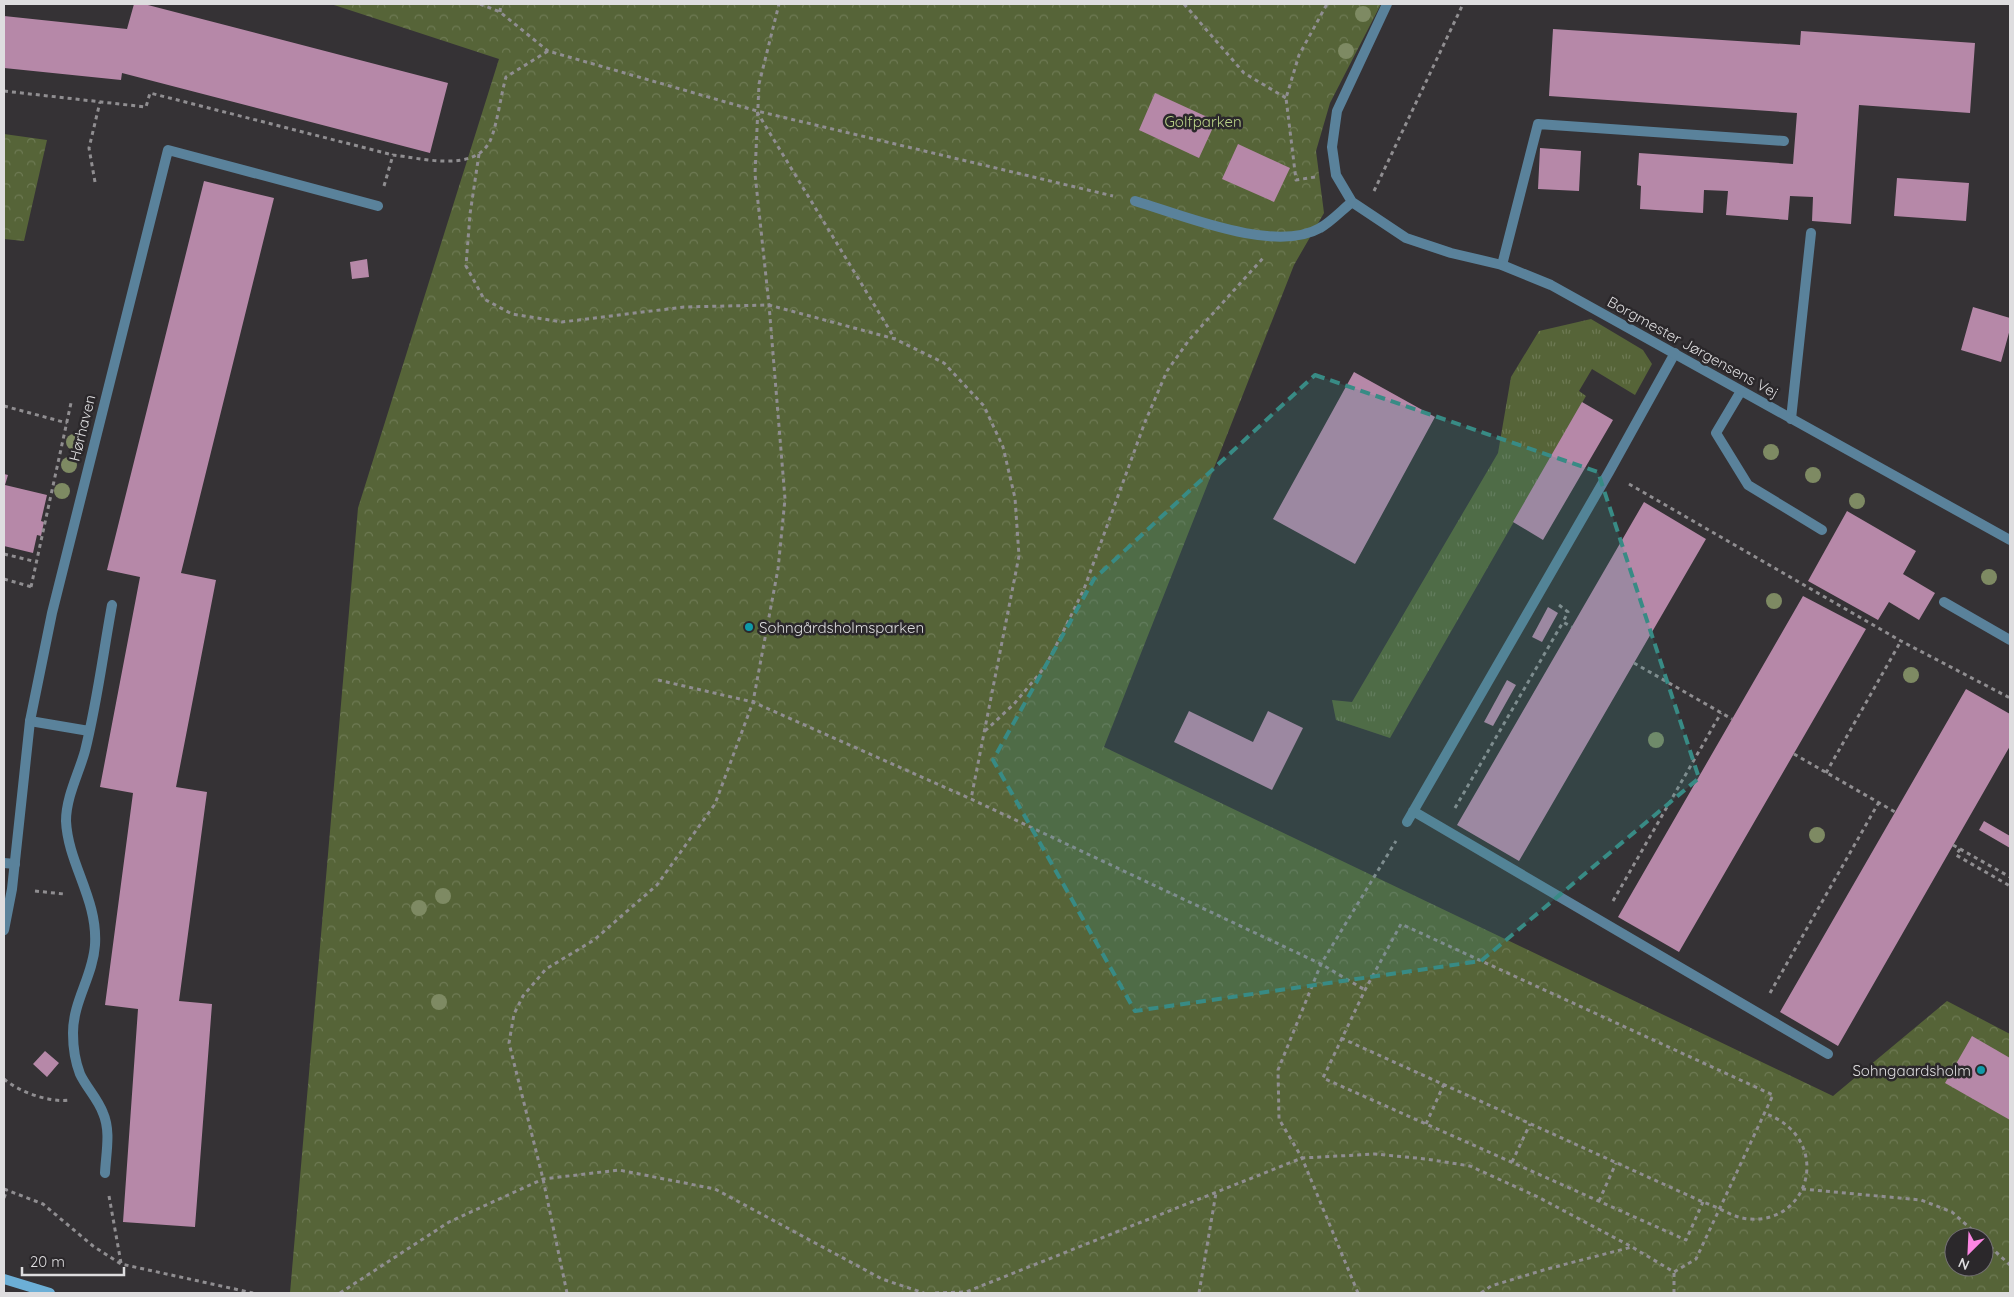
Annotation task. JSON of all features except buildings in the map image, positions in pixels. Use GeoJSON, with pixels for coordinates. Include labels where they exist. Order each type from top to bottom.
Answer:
{"type":"FeatureCollection","features":[{"type":"Feature","properties":{"kind":"street","name":"Borgmester Jørgensens Vej"},"geometry":{"type":"LineString","coordinates":[[1387,4],[1336,111],[1332,147],[1336,175],[1352,202],[1406,238],[1451,254],[1502,265],[1551,286],[2010,540]]}},
{"type":"Feature","properties":{"kind":"street"},"geometry":{"type":"LineString","coordinates":[[1502,265],[1538,124],[1784,141]]}},
{"type":"Feature","properties":{"kind":"street","name":"Hørhaven"},"geometry":{"type":"LineString","coordinates":[[4,930],[12,889],[30,722],[57,594],[168,150],[378,206]]}},
{"type":"Feature","properties":{"kind":"street"},"geometry":{"type":"LineString","coordinates":[[1135,201],[1249,235],[1279,237],[1288,237],[1320,229],[1352,202]]}},
{"type":"Feature","properties":{"kind":"street"},"geometry":{"type":"LineString","coordinates":[[1791,418],[1811,232]]}},
{"type":"Feature","properties":{"kind":"street"},"geometry":{"type":"LineString","coordinates":[[1407,822],[1609,472],[1675,353]]}},
{"type":"Feature","properties":{"kind":"street"},"geometry":{"type":"LineString","coordinates":[[1741,391],[1716,433],[1748,485],[1822,530]]}},
{"type":"Feature","properties":{"kind":"street"},"geometry":{"type":"LineString","coordinates":[[1944,602],[2010,640]]}},
{"type":"Feature","properties":{"kind":"street"},"geometry":{"type":"LineString","coordinates":[[105,1173],[108,1134],[103,1113],[80,1074],[74,1054],[74,1014],[80,993],[93,965],[94,919],[89,896],[68,840],[66,819],[89,731],[112,606]]}},
{"type":"Feature","properties":{"kind":"street"},"geometry":{"type":"LineString","coordinates":[[30,722],[89,731]]}},
{"type":"Feature","properties":{"kind":"street"},"geometry":{"type":"LineString","coordinates":[[1413,811],[1828,1054]]}},
{"type":"Feature","properties":{"kind":"street"},"geometry":{"type":"LineString","coordinates":[[4,863],[15,864]]}},
{"type":"Feature","properties":{"kind":"street"},"geometry":{"type":"LineString","coordinates":[[4,1279],[50,1293]]}},
{"type":"Feature","properties":{"kind":"path"},"geometry":{"type":"LineString","coordinates":[[480,4],[500,12],[548,50],[757,111],[1135,201]]}},
{"type":"Feature","properties":{"kind":"path"},"geometry":{"type":"LineString","coordinates":[[500,12],[501,4]]}},
{"type":"Feature","properties":{"kind":"path"},"geometry":{"type":"LineString","coordinates":[[567,1293],[543,1180],[510,1043],[514,1014],[524,996],[546,969],[594,940],[657,885],[715,804],[753,702],[778,569],[785,499],[769,305],[755,174],[759,84],[780,4]]}},
{"type":"Feature","properties":{"kind":"path"},"geometry":{"type":"LineString","coordinates":[[1184,4],[1244,73],[1286,98]]}},
{"type":"Feature","properties":{"kind":"path"},"geometry":{"type":"LineString","coordinates":[[1327,4],[1299,55],[1286,98],[1296,180],[1336,175]]}},
{"type":"Feature","properties":{"kind":"path"},"geometry":{"type":"LineString","coordinates":[[1365,210],[1463,4]]}},
{"type":"Feature","properties":{"kind":"path"},"geometry":{"type":"LineString","coordinates":[[4,92],[146,107],[150,93],[393,155],[462,160],[479,154],[490,141],[506,76],[548,50]]}},
{"type":"Feature","properties":{"kind":"path"},"geometry":{"type":"LineString","coordinates":[[95,182],[89,148],[100,102]]}},
{"type":"Feature","properties":{"kind":"path"},"geometry":{"type":"LineString","coordinates":[[757,111],[895,339]]}},
{"type":"Feature","properties":{"kind":"path"},"geometry":{"type":"LineString","coordinates":[[479,154],[470,214],[466,266],[484,299],[512,314],[562,322],[684,307],[769,305],[895,339],[944,363],[984,406],[1003,447],[1015,498],[1019,556],[971,799]]}},
{"type":"Feature","properties":{"kind":"path"},"geometry":{"type":"LineString","coordinates":[[378,206],[393,155]]}},
{"type":"Feature","properties":{"kind":"path"},"geometry":{"type":"LineString","coordinates":[[984,731],[1014,704],[1045,667],[1061,636],[1084,589],[1145,422],[1167,371],[1189,340],[1257,266],[1279,237]]}},
{"type":"Feature","properties":{"kind":"path"},"geometry":{"type":"LineString","coordinates":[[31,587],[71,403]]}},
{"type":"Feature","properties":{"kind":"path"},"geometry":{"type":"LineString","coordinates":[[4,406],[67,422]]}},
{"type":"Feature","properties":{"kind":"path"},"geometry":{"type":"LineString","coordinates":[[1609,472],[1902,641],[2010,698]]}},
{"type":"Feature","properties":{"kind":"path"},"geometry":{"type":"LineString","coordinates":[[4,554],[37,562]]}},
{"type":"Feature","properties":{"kind":"path"},"geometry":{"type":"LineString","coordinates":[[4,579],[57,594]]}},
{"type":"Feature","properties":{"kind":"path"},"geometry":{"type":"LineString","coordinates":[[1444,828],[1563,622]]}},
{"type":"Feature","properties":{"kind":"path"},"geometry":{"type":"LineString","coordinates":[[1826,772],[1902,641]]}},
{"type":"Feature","properties":{"kind":"path"},"geometry":{"type":"LineString","coordinates":[[1634,662],[1732,719]]}},
{"type":"Feature","properties":{"kind":"path"},"geometry":{"type":"LineString","coordinates":[[658,680],[753,702],[971,799],[1321,964],[1365,990]]}},
{"type":"Feature","properties":{"kind":"path"},"geometry":{"type":"LineString","coordinates":[[1602,921],[1721,712]]}},
{"type":"Feature","properties":{"kind":"path"},"geometry":{"type":"LineString","coordinates":[[1794,754],[1895,812]]}},
{"type":"Feature","properties":{"kind":"path"},"geometry":{"type":"LineString","coordinates":[[1759,1014],[1879,802]]}},
{"type":"Feature","properties":{"kind":"path"},"geometry":{"type":"LineString","coordinates":[[1358,1293],[1302,1158],[1279,1119],[1278,1070],[1321,964],[1352,916],[1407,822]]}},
{"type":"Feature","properties":{"kind":"path"},"geometry":{"type":"LineString","coordinates":[[1954,845],[2010,878]]}},
{"type":"Feature","properties":{"kind":"path"},"geometry":{"type":"LineString","coordinates":[[1960,849],[1956,855],[2010,886]]}},
{"type":"Feature","properties":{"kind":"path"},"geometry":{"type":"LineString","coordinates":[[12,889],[89,896]]}},
{"type":"Feature","properties":{"kind":"path"},"geometry":{"type":"LineString","coordinates":[[1674,1272],[1696,1259],[1773,1095],[1401,924],[1365,990],[1323,1078],[1686,1240],[1703,1202]]}},
{"type":"Feature","properties":{"kind":"path"},"geometry":{"type":"LineString","coordinates":[[1341,1038],[1703,1202],[1719,1207],[1733,1215],[1749,1219],[1765,1218],[1780,1213],[1793,1202],[1802,1189],[1807,1162],[1798,1136],[1783,1122],[1764,1114]]}},
{"type":"Feature","properties":{"kind":"path"},"geometry":{"type":"LineString","coordinates":[[4,1079],[23,1091],[62,1101],[79,1099],[92,1093]]}},
{"type":"Feature","properties":{"kind":"path"},"geometry":{"type":"LineString","coordinates":[[1426,1124],[1444,1084]]}},
{"type":"Feature","properties":{"kind":"path"},"geometry":{"type":"LineString","coordinates":[[1512,1162],[1530,1124]]}},
{"type":"Feature","properties":{"kind":"path"},"geometry":{"type":"LineString","coordinates":[[935,1293],[966,1292],[1302,1158],[1375,1154],[1470,1166],[1538,1197],[1632,1247],[1674,1272]]}},
{"type":"Feature","properties":{"kind":"path"},"geometry":{"type":"LineString","coordinates":[[1599,1201],[1616,1163]]}},
{"type":"Feature","properties":{"kind":"path"},"geometry":{"type":"LineString","coordinates":[[340,1293],[449,1222],[543,1180],[619,1170],[715,1189],[882,1278],[924,1293]]}},
{"type":"Feature","properties":{"kind":"path"},"geometry":{"type":"LineString","coordinates":[[105,1173],[121,1264]]}},
{"type":"Feature","properties":{"kind":"path"},"geometry":{"type":"LineString","coordinates":[[4,1198],[5,1189],[43,1204],[93,1246],[121,1264],[253,1293]]}},
{"type":"Feature","properties":{"kind":"path"},"geometry":{"type":"LineString","coordinates":[[1802,1189],[1921,1200],[1952,1212],[1969,1227]]}},
{"type":"Feature","properties":{"kind":"path"},"geometry":{"type":"LineString","coordinates":[[1199,1293],[1216,1192]]}},
{"type":"Feature","properties":{"kind":"path"},"geometry":{"type":"LineString","coordinates":[[1481,1293],[1491,1286],[1632,1247]]}},
{"type":"Feature","properties":{"kind":"path"},"geometry":{"type":"LineString","coordinates":[[1994,1250],[2010,1265]]}},
{"type":"Feature","properties":{"kind":"path"},"geometry":{"type":"LineString","coordinates":[[1674,1272],[1674,1293]]}},
{"type":"Feature","properties":{"kind":"highlighted area"},"geometry":{"type":"Polygon","coordinates":[[[1315,375],[1598,472],[1699,778],[1481,961],[1135,1011],[993,760],[1094,579],[1315,375]]]}},
{"type":"Feature","properties":{"kind":"green space","name":"Sohngårdsholmsparken"},"geometry":{"type":"Polygon","coordinates":[[[331,4],[1381,4],[1330,103],[1316,151],[1324,213],[1294,265],[1104,747],[1833,1096],[1947,1001],[2010,1034],[2010,1293],[290,1293],[358,508],[499,59],[331,4]]]}},
{"type":"Feature","properties":{"kind":"green space"},"geometry":{"type":"Polygon","coordinates":[[[4,134],[47,140],[24,241],[4,239],[4,134]]]}},
{"type":"Feature","properties":{"kind":"green space"},"geometry":{"type":"Polygon","coordinates":[[[1591,319],[1643,350],[1652,364],[1635,395],[1592,369],[1579,391],[1586,396],[1390,738],[1336,720],[1332,700],[1352,702],[1498,453],[1511,377],[1539,331],[1591,319]]]}},
{"type":"Feature","properties":{"kind":"place","name":"Sohngårdsholmsparken"},"geometry":{"type":"Point","coordinates":[749,627]}},
{"type":"Feature","properties":{"kind":"place","name":"Sohngaardsholm"},"geometry":{"type":"Point","coordinates":[1981,1070]}},
{"type":"Feature","properties":{"kind":"park label","name":"Golfparken"},"geometry":{"type":"Point","coordinates":[1203,121]}}]}
